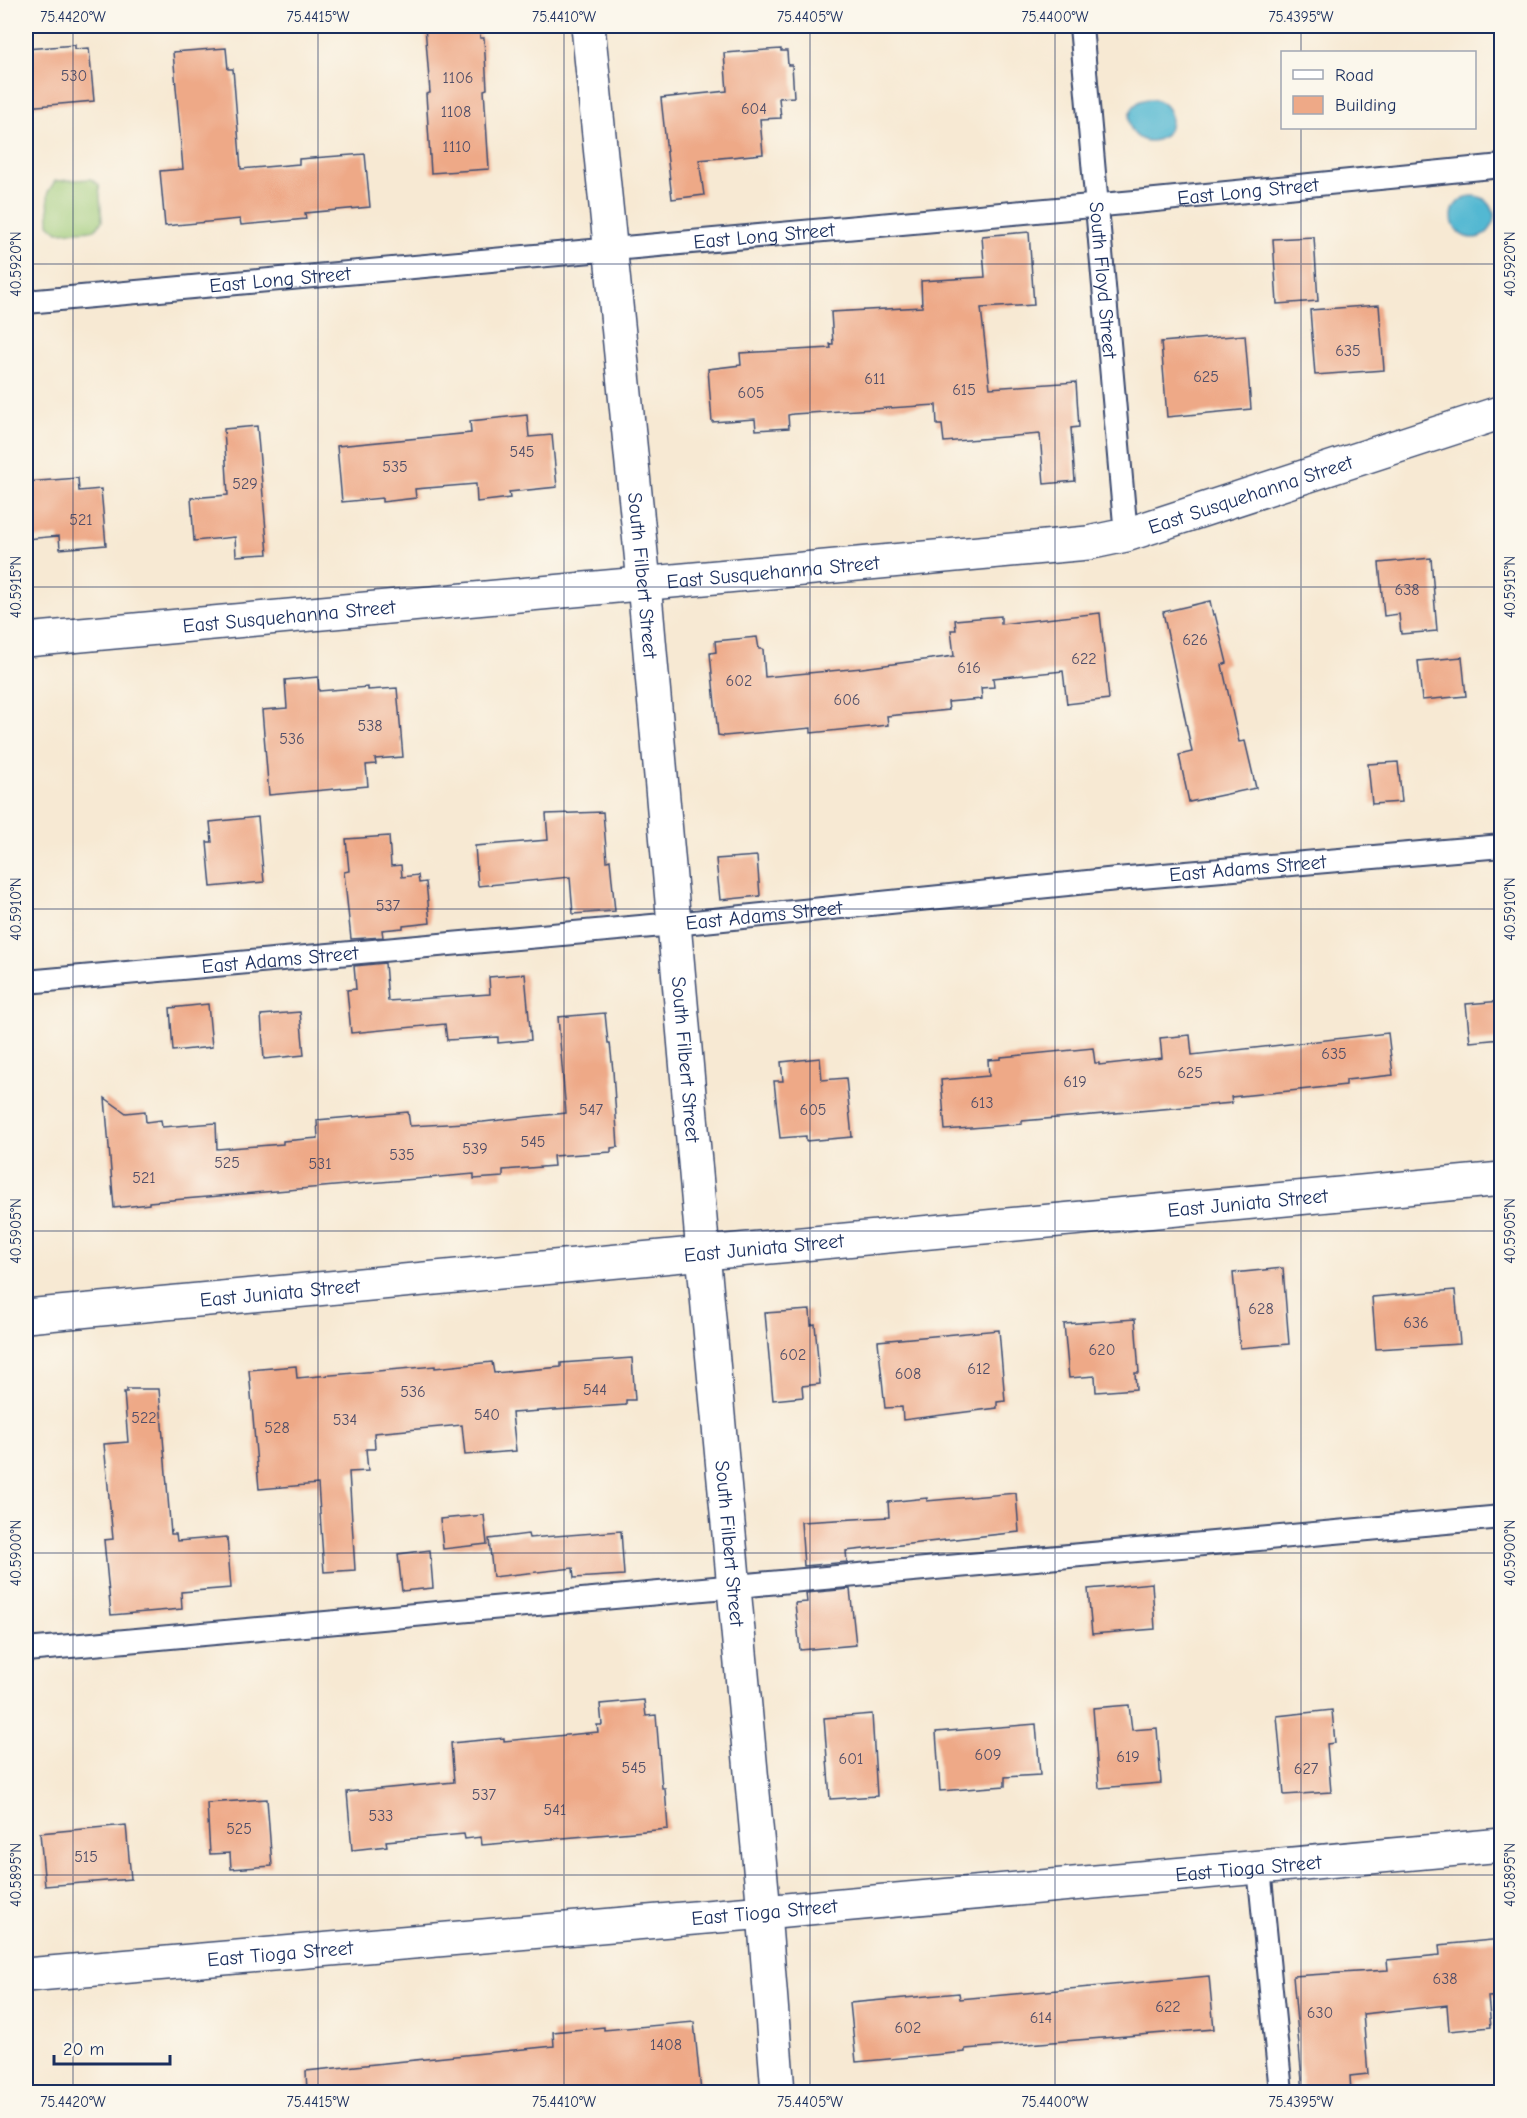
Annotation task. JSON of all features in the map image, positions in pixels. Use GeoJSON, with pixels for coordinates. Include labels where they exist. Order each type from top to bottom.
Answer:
{"type":"FeatureCollection","features":[{"type":"Feature","properties":{"kind":"street","name":"South Filbert Street"},"geometry":{"type":"LineString","coordinates":[[588,26],[644,584],[764,1912],[778,2092]]}},
{"type":"Feature","properties":{"kind":"street","name":"East Susquehanna Street"},"geometry":{"type":"LineString","coordinates":[[26,640],[1088,543],[1126,535],[1502,412]]}},
{"type":"Feature","properties":{"kind":"street","name":"East Juniata Street"},"geometry":{"type":"LineString","coordinates":[[26,1316],[1502,1179]]}},
{"type":"Feature","properties":{"kind":"street","name":"East Tioga Street"},"geometry":{"type":"LineString","coordinates":[[26,1976],[1502,1845]]}},
{"type":"Feature","properties":{"kind":"lane","name":"South Floyd Street"},"geometry":{"type":"LineString","coordinates":[[1081,26],[1126,535]]}},
{"type":"Feature","properties":{"kind":"lane","name":"East Long Street"},"geometry":{"type":"LineString","coordinates":[[26,302],[1502,166]]}},
{"type":"Feature","properties":{"kind":"lane","name":"East Adams Street"},"geometry":{"type":"LineString","coordinates":[[26,982],[674,924],[1117,879],[1502,846]]}},
{"type":"Feature","properties":{"kind":"lane"},"geometry":{"type":"LineString","coordinates":[[26,1650],[1502,1518]]}},
{"type":"Feature","properties":{"kind":"lane"},"geometry":{"type":"LineString","coordinates":[[1259,1868],[1281,2092]]}},
{"type":"Feature","properties":{"kind":"green space"},"geometry":{"type":"Polygon","coordinates":[[[91,179],[99,185],[102,221],[95,230],[58,232],[49,224],[48,192],[55,181],[91,179]]]}},
{"type":"Feature","properties":{"kind":"water"},"geometry":{"type":"Polygon","coordinates":[[[1150,99],[1165,105],[1171,120],[1165,135],[1150,141],[1135,135],[1129,120],[1135,105],[1150,99]]]}},
{"type":"Feature","properties":{"kind":"water"},"geometry":{"type":"Polygon","coordinates":[[[1473,196],[1488,202],[1494,217],[1488,232],[1473,238],[1458,232],[1452,217],[1458,202],[1473,196]]]}},
{"type":"Feature","properties":{"kind":"building"},"geometry":{"type":"Polygon","coordinates":[[[425,26],[479,26],[480,38],[484,38],[487,89],[484,90],[489,169],[431,173],[426,94],[430,93],[425,26]]]}},
{"type":"Feature","properties":{"kind":"building"},"geometry":{"type":"Polygon","coordinates":[[[75,45],[75,49],[89,48],[94,101],[26,107],[26,49],[75,45]]]}},
{"type":"Feature","properties":{"kind":"building"},"geometry":{"type":"Polygon","coordinates":[[[226,48],[228,69],[233,69],[241,169],[299,164],[299,159],[365,154],[370,207],[305,213],[306,219],[241,225],[240,219],[165,226],[160,171],[183,169],[173,52],[226,48]]]}},
{"type":"Feature","properties":{"kind":"building"},"geometry":{"type":"Polygon","coordinates":[[[781,49],[781,51],[787,51],[788,65],[792,65],[794,97],[779,98],[781,118],[760,119],[763,154],[699,160],[704,195],[672,199],[661,98],[727,91],[724,53],[781,49]]]}},
{"type":"Feature","properties":{"kind":"building"},"geometry":{"type":"Polygon","coordinates":[[[1029,232],[1034,305],[981,308],[990,388],[1076,382],[1079,427],[1071,428],[1075,481],[1044,484],[1040,434],[944,442],[942,425],[937,425],[936,405],[793,414],[788,415],[789,428],[756,430],[755,419],[712,422],[708,369],[741,365],[740,353],[831,348],[830,344],[833,344],[831,312],[922,307],[921,281],[985,277],[982,236],[1029,232]]]}},
{"type":"Feature","properties":{"kind":"building"},"geometry":{"type":"Polygon","coordinates":[[[1314,237],[1318,301],[1277,304],[1273,239],[1314,237]]]}},
{"type":"Feature","properties":{"kind":"building"},"geometry":{"type":"Polygon","coordinates":[[[1379,305],[1384,370],[1315,375],[1310,310],[1379,305]]]}},
{"type":"Feature","properties":{"kind":"building"},"geometry":{"type":"Polygon","coordinates":[[[1245,335],[1251,409],[1167,417],[1161,342],[1245,335]]]}},
{"type":"Feature","properties":{"kind":"building"},"geometry":{"type":"Polygon","coordinates":[[[527,415],[529,437],[552,435],[557,487],[509,492],[510,498],[477,502],[476,484],[415,489],[416,498],[382,502],[382,498],[342,502],[337,446],[471,433],[470,421],[527,415]]]}},
{"type":"Feature","properties":{"kind":"building"},"geometry":{"type":"Polygon","coordinates":[[[257,426],[268,554],[236,556],[235,537],[194,541],[191,498],[228,495],[224,429],[257,426]]]}},
{"type":"Feature","properties":{"kind":"building"},"geometry":{"type":"Polygon","coordinates":[[[78,478],[79,491],[101,489],[106,545],[60,549],[59,536],[26,539],[26,482],[78,478]]]}},
{"type":"Feature","properties":{"kind":"building"},"geometry":{"type":"Polygon","coordinates":[[[1431,558],[1437,631],[1401,634],[1399,614],[1384,616],[1379,563],[1431,558]]]}},
{"type":"Feature","properties":{"kind":"building"},"geometry":{"type":"Polygon","coordinates":[[[1210,601],[1227,663],[1222,665],[1239,742],[1245,741],[1256,788],[1189,802],[1179,755],[1192,752],[1163,612],[1210,601]]]}},
{"type":"Feature","properties":{"kind":"building"},"geometry":{"type":"Polygon","coordinates":[[[1100,613],[1109,699],[1067,704],[1063,671],[993,678],[994,687],[981,688],[982,699],[948,702],[949,710],[887,716],[888,725],[811,733],[811,728],[718,735],[710,653],[716,652],[715,641],[757,637],[759,649],[763,649],[765,677],[954,656],[951,630],[956,630],[955,620],[1001,616],[1001,624],[1100,613]]]}},
{"type":"Feature","properties":{"kind":"building"},"geometry":{"type":"Polygon","coordinates":[[[1462,657],[1466,696],[1422,700],[1418,661],[1462,657]]]}},
{"type":"Feature","properties":{"kind":"building"},"geometry":{"type":"Polygon","coordinates":[[[318,677],[319,691],[368,687],[368,690],[397,688],[403,757],[375,759],[376,764],[366,765],[368,786],[269,795],[262,710],[287,708],[285,680],[318,677]]]}},
{"type":"Feature","properties":{"kind":"building"},"geometry":{"type":"Polygon","coordinates":[[[1398,762],[1402,802],[1372,804],[1368,764],[1398,762]]]}},
{"type":"Feature","properties":{"kind":"building"},"geometry":{"type":"Polygon","coordinates":[[[603,812],[607,861],[610,860],[615,911],[573,914],[570,877],[478,886],[475,846],[548,840],[546,814],[603,812]]]}},
{"type":"Feature","properties":{"kind":"building"},"geometry":{"type":"Polygon","coordinates":[[[258,817],[264,882],[211,887],[207,842],[212,842],[210,822],[258,817]]]}},
{"type":"Feature","properties":{"kind":"building"},"geometry":{"type":"Polygon","coordinates":[[[389,836],[391,866],[401,865],[402,877],[418,875],[419,883],[426,882],[430,923],[382,930],[383,937],[351,939],[344,872],[349,871],[346,839],[389,836]]]}},
{"type":"Feature","properties":{"kind":"building"},"geometry":{"type":"Polygon","coordinates":[[[757,856],[760,896],[720,900],[716,859],[757,856]]]}},
{"type":"Feature","properties":{"kind":"building"},"geometry":{"type":"Polygon","coordinates":[[[385,963],[388,1001],[490,994],[489,977],[525,974],[531,1040],[498,1043],[498,1037],[447,1040],[445,1024],[351,1033],[347,990],[356,989],[354,966],[385,963]]]}},
{"type":"Feature","properties":{"kind":"building"},"geometry":{"type":"Polygon","coordinates":[[[1502,1001],[1502,1039],[1470,1042],[1466,1004],[1502,1001]]]}},
{"type":"Feature","properties":{"kind":"building"},"geometry":{"type":"Polygon","coordinates":[[[208,1004],[212,1047],[173,1051],[170,1008],[208,1004]]]}},
{"type":"Feature","properties":{"kind":"building"},"geometry":{"type":"Polygon","coordinates":[[[300,1012],[304,1055],[264,1059],[261,1015],[300,1012]]]}},
{"type":"Feature","properties":{"kind":"building"},"geometry":{"type":"Polygon","coordinates":[[[605,1013],[613,1071],[618,1147],[611,1148],[611,1152],[553,1156],[554,1166],[503,1170],[503,1177],[474,1179],[474,1174],[149,1202],[149,1204],[114,1208],[105,1098],[126,1113],[145,1111],[146,1122],[161,1120],[162,1127],[216,1123],[217,1149],[283,1144],[283,1141],[318,1138],[317,1120],[408,1112],[410,1126],[483,1122],[566,1113],[558,1017],[605,1013]]]}},
{"type":"Feature","properties":{"kind":"building"},"geometry":{"type":"Polygon","coordinates":[[[1388,1033],[1393,1075],[1346,1080],[1346,1085],[1231,1097],[1232,1103],[945,1130],[941,1080],[989,1076],[988,1060],[1001,1059],[1001,1057],[1093,1048],[1095,1063],[1099,1065],[1162,1058],[1160,1038],[1190,1035],[1192,1055],[1388,1033]]]}},
{"type":"Feature","properties":{"kind":"building"},"geometry":{"type":"Polygon","coordinates":[[[820,1058],[822,1080],[846,1078],[852,1137],[806,1141],[806,1136],[780,1138],[774,1081],[783,1081],[781,1062],[820,1058]]]}},
{"type":"Feature","properties":{"kind":"building"},"geometry":{"type":"Polygon","coordinates":[[[1283,1268],[1289,1344],[1240,1348],[1233,1273],[1283,1268]]]}},
{"type":"Feature","properties":{"kind":"building"},"geometry":{"type":"Polygon","coordinates":[[[1455,1290],[1460,1344],[1376,1349],[1372,1297],[1455,1290]]]}},
{"type":"Feature","properties":{"kind":"building"},"geometry":{"type":"Polygon","coordinates":[[[810,1310],[811,1325],[815,1324],[820,1384],[802,1386],[803,1397],[773,1400],[765,1313],[810,1310]]]}},
{"type":"Feature","properties":{"kind":"building"},"geometry":{"type":"Polygon","coordinates":[[[1135,1319],[1139,1373],[1135,1373],[1136,1389],[1096,1392],[1095,1376],[1069,1378],[1064,1324],[1135,1319]]]}},
{"type":"Feature","properties":{"kind":"building"},"geometry":{"type":"Polygon","coordinates":[[[999,1330],[1005,1401],[997,1402],[997,1408],[903,1420],[902,1407],[885,1408],[878,1341],[999,1330]]]}},
{"type":"Feature","properties":{"kind":"building"},"geometry":{"type":"Polygon","coordinates":[[[632,1358],[635,1400],[626,1400],[626,1405],[512,1413],[516,1451],[465,1455],[462,1425],[374,1433],[375,1449],[366,1449],[368,1471],[349,1472],[355,1570],[324,1572],[318,1484],[259,1489],[249,1370],[296,1366],[297,1378],[492,1362],[494,1373],[561,1367],[561,1363],[632,1358]]]}},
{"type":"Feature","properties":{"kind":"building"},"geometry":{"type":"Polygon","coordinates":[[[127,1389],[159,1389],[171,1534],[176,1534],[177,1541],[227,1537],[231,1588],[181,1592],[182,1609],[111,1615],[104,1540],[113,1539],[104,1444],[128,1442],[124,1392],[127,1392],[127,1389]]]}},
{"type":"Feature","properties":{"kind":"building"},"geometry":{"type":"Polygon","coordinates":[[[1016,1493],[1019,1532],[846,1551],[847,1562],[804,1566],[801,1522],[889,1517],[888,1502],[1016,1493]]]}},
{"type":"Feature","properties":{"kind":"building"},"geometry":{"type":"Polygon","coordinates":[[[484,1515],[487,1544],[443,1549],[440,1519],[484,1515]]]}},
{"type":"Feature","properties":{"kind":"building"},"geometry":{"type":"Polygon","coordinates":[[[621,1531],[624,1575],[574,1578],[573,1568],[493,1577],[489,1539],[528,1534],[529,1538],[621,1531]]]}},
{"type":"Feature","properties":{"kind":"building"},"geometry":{"type":"Polygon","coordinates":[[[430,1550],[433,1588],[402,1591],[398,1554],[430,1550]]]}},
{"type":"Feature","properties":{"kind":"building"},"geometry":{"type":"Polygon","coordinates":[[[1152,1583],[1155,1629],[1092,1634],[1088,1589],[1152,1583]]]}},
{"type":"Feature","properties":{"kind":"building"},"geometry":{"type":"Polygon","coordinates":[[[850,1589],[856,1645],[800,1650],[795,1603],[807,1602],[806,1593],[850,1589]]]}},
{"type":"Feature","properties":{"kind":"building"},"geometry":{"type":"Polygon","coordinates":[[[644,1700],[646,1716],[656,1715],[668,1829],[482,1845],[481,1837],[465,1839],[464,1834],[386,1841],[387,1846],[352,1850],[347,1792],[454,1782],[451,1743],[504,1738],[504,1741],[598,1732],[597,1725],[602,1725],[600,1704],[644,1700]]]}},
{"type":"Feature","properties":{"kind":"building"},"geometry":{"type":"Polygon","coordinates":[[[1129,1705],[1132,1730],[1157,1728],[1161,1783],[1099,1788],[1093,1708],[1129,1705]]]}},
{"type":"Feature","properties":{"kind":"building"},"geometry":{"type":"Polygon","coordinates":[[[1332,1710],[1335,1743],[1327,1744],[1331,1792],[1284,1795],[1277,1716],[1332,1710]]]}},
{"type":"Feature","properties":{"kind":"building"},"geometry":{"type":"Polygon","coordinates":[[[872,1714],[877,1796],[830,1799],[824,1718],[872,1714]]]}},
{"type":"Feature","properties":{"kind":"building"},"geometry":{"type":"Polygon","coordinates":[[[1036,1724],[1040,1775],[1005,1777],[1005,1786],[940,1791],[936,1732],[1036,1724]]]}},
{"type":"Feature","properties":{"kind":"building"},"geometry":{"type":"Polygon","coordinates":[[[267,1799],[272,1866],[231,1869],[230,1853],[210,1854],[207,1803],[267,1799]]]}},
{"type":"Feature","properties":{"kind":"building"},"geometry":{"type":"Polygon","coordinates":[[[126,1825],[131,1879],[45,1886],[40,1833],[126,1825]]]}},
{"type":"Feature","properties":{"kind":"building"},"geometry":{"type":"Polygon","coordinates":[[[1502,1939],[1502,1996],[1488,1997],[1491,2027],[1449,2031],[1447,2005],[1363,2014],[1368,2074],[1350,2076],[1351,2092],[1303,2092],[1293,1976],[1388,1970],[1387,1960],[1440,1955],[1439,1945],[1502,1939]]]}},
{"type":"Feature","properties":{"kind":"building"},"geometry":{"type":"Polygon","coordinates":[[[1209,1976],[1214,2029],[965,2049],[965,2052],[856,2062],[850,2003],[959,1993],[960,1999],[1209,1976]]]}},
{"type":"Feature","properties":{"kind":"building"},"geometry":{"type":"Polygon","coordinates":[[[694,2022],[701,2092],[307,2092],[306,2071],[554,2046],[553,2032],[694,2022]]]}}]}
